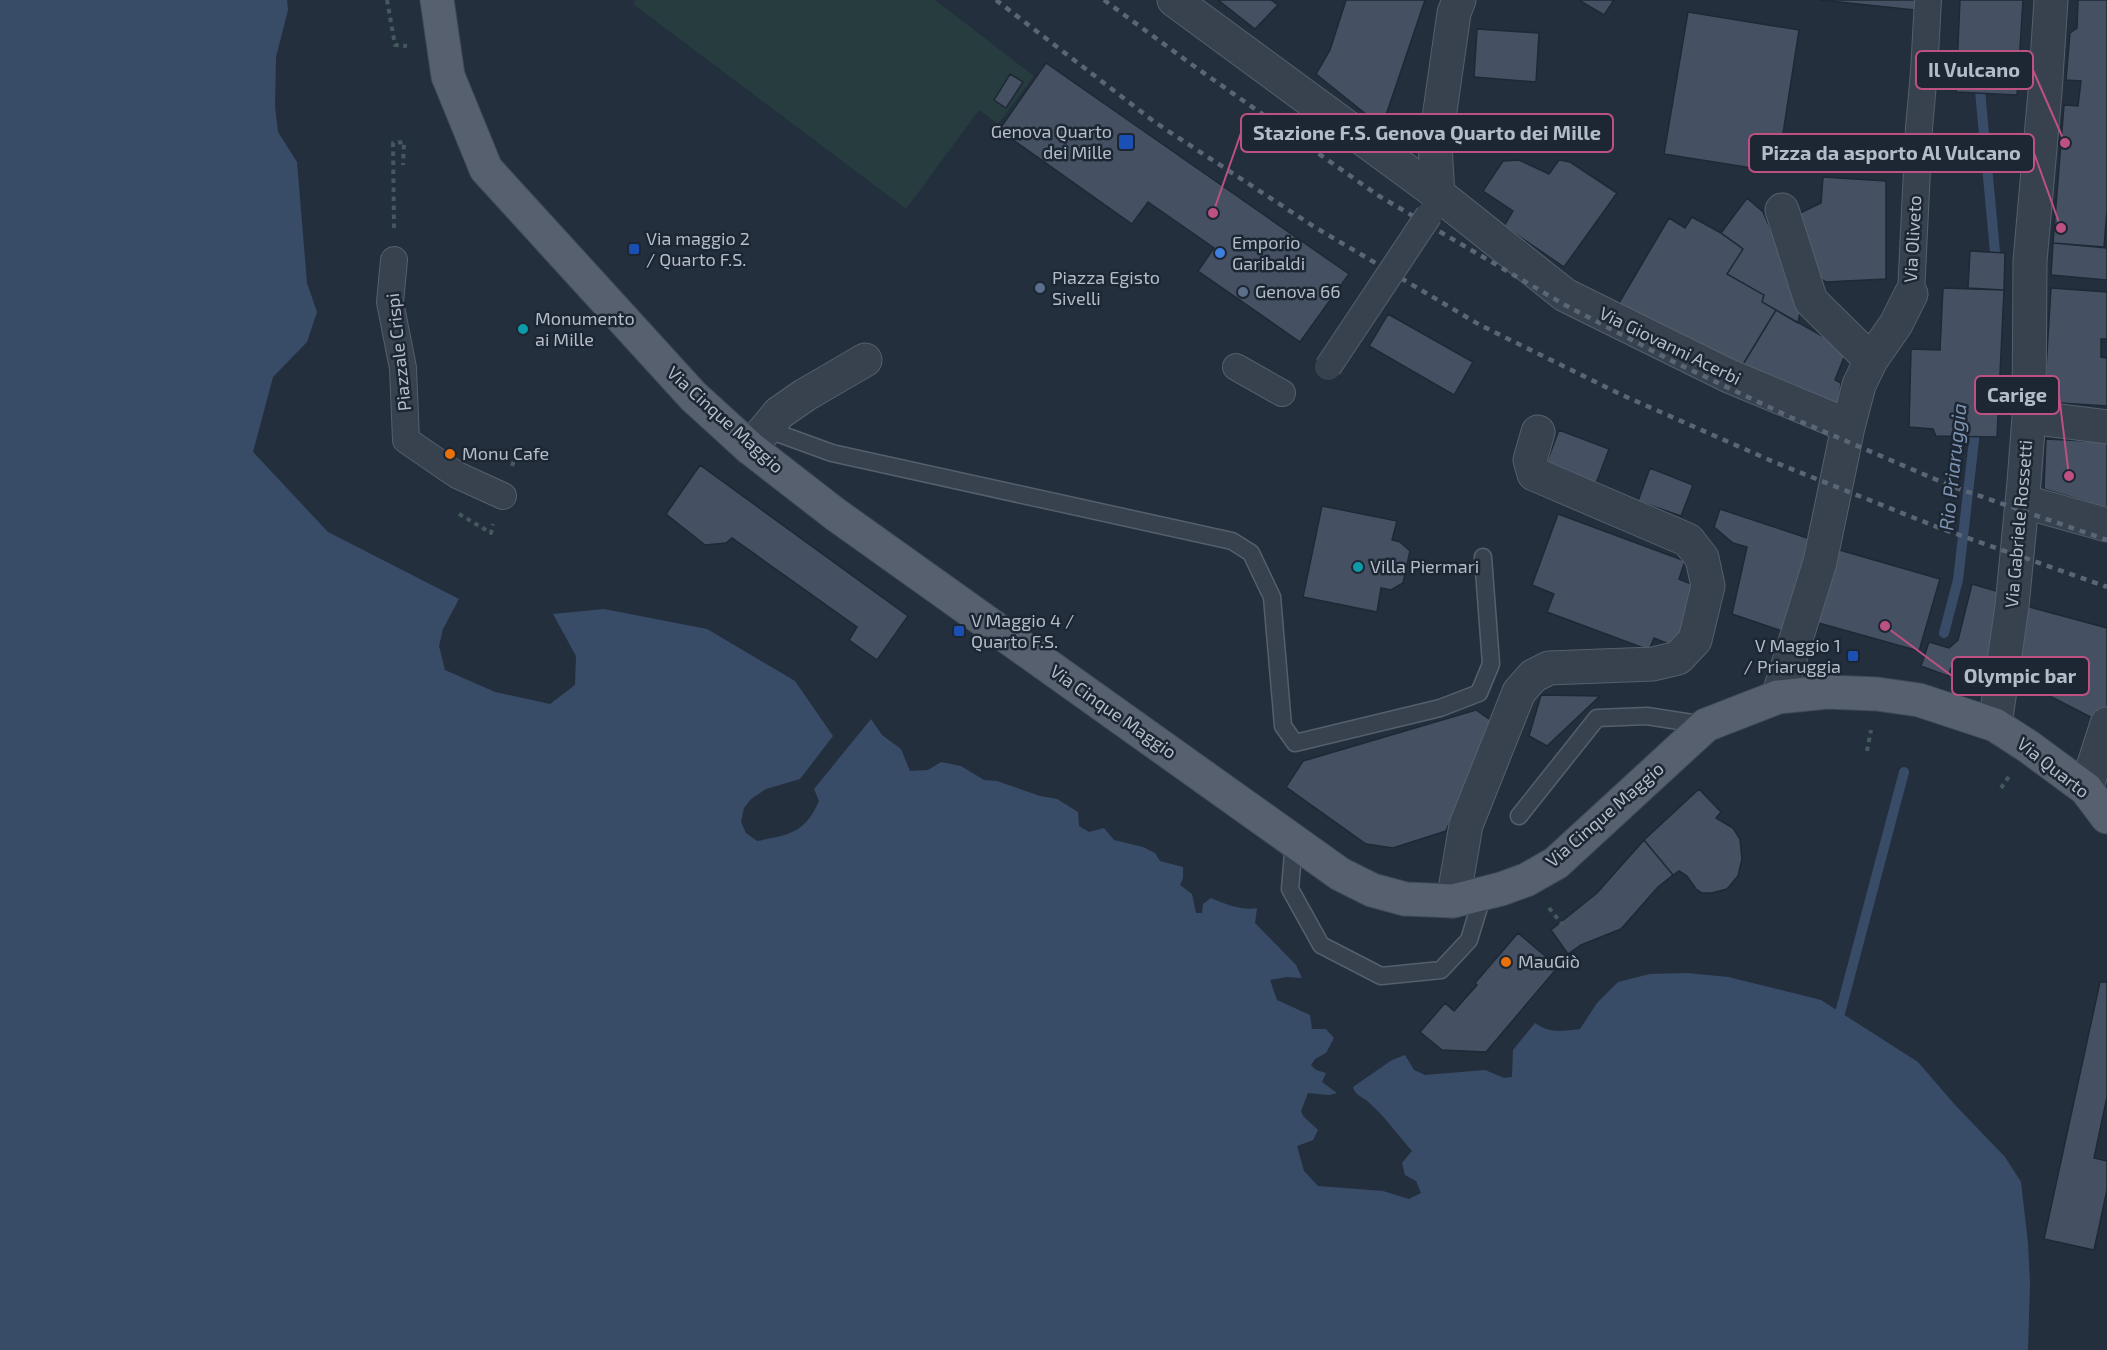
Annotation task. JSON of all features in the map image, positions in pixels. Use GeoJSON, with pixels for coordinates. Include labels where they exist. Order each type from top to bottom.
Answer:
{"type":"FeatureCollection","features":[{"type":"Feature","properties":{"kind":"main road","name":"Via Cinque Maggio"},"geometry":{"type":"LineString","coordinates":[[437,0],[448,76],[486,169],[693,396],[758,438],[835,514],[1340,874],[1372,890],[1405,899],[1468,898],[1526,880],[1556,863],[1706,725],[1778,697],[1827,692],[1877,694],[1919,700],[1995,725]]}},
{"type":"Feature","properties":{"kind":"main road","name":"Via Quarto"},"geometry":{"type":"LineString","coordinates":[[1995,725],[2086,789],[2107,817]]}},
{"type":"Feature","properties":{"kind":"street","name":"Via Giovanni Acerbi"},"geometry":{"type":"LineString","coordinates":[[1174,0],[1433,205],[1565,295],[1729,376],[1837,421],[1848,428]]}},
{"type":"Feature","properties":{"kind":"street"},"geometry":{"type":"LineString","coordinates":[[1328,367],[1433,205],[1435,146],[1454,13],[1460,0]]}},
{"type":"Feature","properties":{"kind":"street","name":"Via Oliveto"},"geometry":{"type":"LineString","coordinates":[[1848,428],[1858,385],[1871,360],[1896,324],[1911,294],[1928,0]]}},
{"type":"Feature","properties":{"kind":"street","name":"Via Gabriele Rossetti"},"geometry":{"type":"LineString","coordinates":[[1995,725],[2012,606],[2022,501],[2028,417],[2030,261],[2051,0]]}},
{"type":"Feature","properties":{"kind":"street"},"geometry":{"type":"LineString","coordinates":[[1782,210],[1811,302],[1871,360]]}},
{"type":"Feature","properties":{"kind":"street","name":"Piazzale Crispi"},"geometry":{"type":"LineString","coordinates":[[394,260],[390,302],[403,369],[406,440],[457,475],[503,496]]}},
{"type":"Feature","properties":{"kind":"street"},"geometry":{"type":"LineString","coordinates":[[758,438],[779,413],[865,360]]}},
{"type":"Feature","properties":{"kind":"street"},"geometry":{"type":"LineString","coordinates":[[1236,367],[1282,393]]}},
{"type":"Feature","properties":{"kind":"street"},"geometry":{"type":"LineString","coordinates":[[2028,417],[2107,427]]}},
{"type":"Feature","properties":{"kind":"street"},"geometry":{"type":"LineString","coordinates":[[1778,697],[1820,562],[1848,428]]}},
{"type":"Feature","properties":{"kind":"street"},"geometry":{"type":"LineString","coordinates":[[1468,898],[1466,825],[1519,692],[1533,676],[1549,668],[1653,664],[1678,658],[1695,640],[1708,586],[1702,558],[1688,540],[1534,474],[1530,460],[1538,432]]}},
{"type":"Feature","properties":{"kind":"street"},"geometry":{"type":"LineString","coordinates":[[2022,501],[2107,525]]}},
{"type":"Feature","properties":{"kind":"street"},"geometry":{"type":"LineString","coordinates":[[2086,789],[2107,724]]}},
{"type":"Feature","properties":{"kind":"lane"},"geometry":{"type":"LineString","coordinates":[[758,438],[1232,541],[1251,553],[1272,597],[1283,726],[1295,743],[1440,708],[1479,693],[1491,664],[1483,556]]}},
{"type":"Feature","properties":{"kind":"lane"},"geometry":{"type":"LineString","coordinates":[[1519,816],[1597,718],[1647,716],[1706,725]]}},
{"type":"Feature","properties":{"kind":"lane"},"geometry":{"type":"LineString","coordinates":[[1294,841],[1290,889],[1321,945],[1381,976],[1441,970],[1469,940],[1468,898]]}},
{"type":"Feature","properties":{"kind":"path"},"geometry":{"type":"LineString","coordinates":[[394,260],[393,143],[404,142],[403,165]]}},
{"type":"Feature","properties":{"kind":"green space"},"geometry":{"type":"Polygon","coordinates":[[[635,0],[935,0],[1034,76],[998,124],[979,110],[906,209],[633,4],[635,0]]]}},
{"type":"Feature","properties":{"kind":"water"},"geometry":{"type":"Polygon","coordinates":[[[0,0],[287,0],[288,10],[276,57],[275,106],[278,132],[297,162],[307,283],[317,312],[307,342],[273,377],[253,452],[328,532],[459,599],[443,629],[439,646],[445,670],[495,692],[550,704],[575,685],[576,656],[553,614],[604,609],[707,629],[795,681],[833,736],[800,779],[766,789],[751,799],[744,808],[741,822],[746,833],[757,841],[795,831],[808,820],[819,801],[814,789],[871,719],[882,735],[901,749],[910,771],[928,770],[941,762],[961,766],[984,780],[997,781],[1040,796],[1057,799],[1078,812],[1079,826],[1089,832],[1104,828],[1114,840],[1143,847],[1155,853],[1160,861],[1183,867],[1183,878],[1180,885],[1192,894],[1196,913],[1202,913],[1203,904],[1211,898],[1240,908],[1257,908],[1255,923],[1296,965],[1302,978],[1287,977],[1270,980],[1277,1000],[1310,1015],[1312,1029],[1326,1029],[1334,1038],[1326,1053],[1315,1059],[1311,1065],[1316,1070],[1326,1073],[1322,1082],[1337,1093],[1329,1095],[1308,1093],[1301,1111],[1303,1116],[1318,1130],[1313,1140],[1297,1146],[1304,1171],[1318,1186],[1383,1191],[1409,1199],[1421,1193],[1416,1181],[1405,1175],[1402,1163],[1412,1151],[1378,1111],[1356,1093],[1353,1087],[1392,1060],[1405,1055],[1414,1070],[1425,1075],[1485,1070],[1504,1078],[1512,1077],[1513,1050],[1535,1023],[1551,1030],[1580,1029],[1597,1003],[1618,982],[1650,974],[1687,973],[1728,977],[1821,1000],[1918,1062],[2005,1157],[2021,1182],[2030,1283],[2028,1350],[0,1350],[0,0]]]}},
{"type":"Feature","properties":{"kind":"building"},"geometry":{"type":"Polygon","coordinates":[[[1218,0],[1271,0],[1278,5],[1255,29],[1218,0]]]}},
{"type":"Feature","properties":{"kind":"building"},"geometry":{"type":"Polygon","coordinates":[[[1346,0],[1425,0],[1382,127],[1316,74],[1330,50],[1346,0]]]}},
{"type":"Feature","properties":{"kind":"building"},"geometry":{"type":"Polygon","coordinates":[[[1579,0],[1614,0],[1604,15],[1579,0]]]}},
{"type":"Feature","properties":{"kind":"building"},"geometry":{"type":"Polygon","coordinates":[[[1820,0],[1916,0],[1915,10],[1820,0]]]}},
{"type":"Feature","properties":{"kind":"building"},"geometry":{"type":"Polygon","coordinates":[[[1960,0],[2023,0],[2017,95],[1956,92],[1960,0]]]}},
{"type":"Feature","properties":{"kind":"building"},"geometry":{"type":"Polygon","coordinates":[[[2078,0],[2107,0],[2107,210],[2104,247],[2053,243],[2064,105],[2078,106],[2081,81],[2066,80],[2070,33],[2077,28],[2078,0]]]}},
{"type":"Feature","properties":{"kind":"building"},"geometry":{"type":"Polygon","coordinates":[[[1688,12],[1799,30],[1777,172],[1664,154],[1688,12]]]}},
{"type":"Feature","properties":{"kind":"building"},"geometry":{"type":"Polygon","coordinates":[[[1477,29],[1539,33],[1536,82],[1474,77],[1477,29]]]}},
{"type":"Feature","properties":{"kind":"building"},"geometry":{"type":"Polygon","coordinates":[[[1046,63],[1349,274],[1300,342],[1198,271],[1214,248],[1148,202],[1132,224],[999,130],[1046,63]]]}},
{"type":"Feature","properties":{"kind":"building"},"geometry":{"type":"Polygon","coordinates":[[[1010,74],[1023,82],[1006,108],[994,100],[1010,74]]]}},
{"type":"Feature","properties":{"kind":"building"},"geometry":{"type":"Polygon","coordinates":[[[1519,160],[1549,174],[1559,160],[1570,162],[1617,193],[1564,267],[1504,226],[1513,211],[1483,191],[1503,161],[1519,160]]]}},
{"type":"Feature","properties":{"kind":"building"},"geometry":{"type":"Polygon","coordinates":[[[1823,177],[1886,181],[1886,279],[1826,282],[1817,277],[1794,216],[1821,203],[1823,177]]]}},
{"type":"Feature","properties":{"kind":"building"},"geometry":{"type":"Polygon","coordinates":[[[1747,198],[1763,212],[1802,300],[1798,323],[1762,302],[1764,295],[1727,274],[1743,249],[1721,233],[1747,198]]]}},
{"type":"Feature","properties":{"kind":"building"},"geometry":{"type":"Polygon","coordinates":[[[1692,217],[1721,233],[1743,249],[1727,274],[1764,295],[1762,302],[1776,310],[1739,371],[1616,308],[1669,218],[1685,228],[1692,217]]]}},
{"type":"Feature","properties":{"kind":"building"},"geometry":{"type":"Polygon","coordinates":[[[2053,243],[2107,248],[2107,280],[2051,275],[2053,243]]]}},
{"type":"Feature","properties":{"kind":"building"},"geometry":{"type":"Polygon","coordinates":[[[1970,251],[2005,253],[2004,290],[1968,288],[1970,251]]]}},
{"type":"Feature","properties":{"kind":"building"},"geometry":{"type":"Polygon","coordinates":[[[1943,288],[2004,290],[1997,437],[1936,436],[1933,429],[1909,427],[1911,349],[1940,350],[1943,288]]]}},
{"type":"Feature","properties":{"kind":"building"},"geometry":{"type":"Polygon","coordinates":[[[2051,288],[2107,292],[2107,339],[2101,339],[2101,357],[2107,358],[2107,406],[2044,402],[2051,288]]]}},
{"type":"Feature","properties":{"kind":"building"},"geometry":{"type":"Polygon","coordinates":[[[1776,310],[1847,350],[1835,380],[1841,383],[1838,409],[1739,371],[1776,310]]]}},
{"type":"Feature","properties":{"kind":"building"},"geometry":{"type":"Polygon","coordinates":[[[1388,314],[1473,362],[1454,395],[1369,346],[1388,314]]]}},
{"type":"Feature","properties":{"kind":"building"},"geometry":{"type":"Polygon","coordinates":[[[1559,430],[1609,449],[1595,486],[1545,467],[1559,430]]]}},
{"type":"Feature","properties":{"kind":"building"},"geometry":{"type":"Polygon","coordinates":[[[2046,439],[2107,442],[2107,508],[2044,489],[2046,439]]]}},
{"type":"Feature","properties":{"kind":"building"},"geometry":{"type":"Polygon","coordinates":[[[700,465],[908,616],[877,660],[849,640],[857,627],[732,538],[726,543],[705,545],[666,514],[700,465]]]}},
{"type":"Feature","properties":{"kind":"building"},"geometry":{"type":"Polygon","coordinates":[[[1650,468],[1693,485],[1681,516],[1638,501],[1650,468]]]}},
{"type":"Feature","properties":{"kind":"building","name":"Villa Piermari"},"geometry":{"type":"Polygon","coordinates":[[[1322,506],[1397,521],[1392,540],[1400,542],[1410,551],[1403,583],[1391,590],[1381,588],[1377,612],[1303,597],[1322,506]]]}},
{"type":"Feature","properties":{"kind":"building"},"geometry":{"type":"Polygon","coordinates":[[[1720,509],[1813,540],[1782,631],[1732,614],[1747,547],[1733,543],[1714,527],[1720,509]]]}},
{"type":"Feature","properties":{"kind":"building"},"geometry":{"type":"Polygon","coordinates":[[[1558,514],[1685,561],[1679,579],[1698,587],[1676,647],[1654,638],[1649,650],[1547,612],[1554,594],[1532,585],[1558,514]]]}},
{"type":"Feature","properties":{"kind":"building"},"geometry":{"type":"Polygon","coordinates":[[[1829,547],[1940,579],[1919,651],[1808,620],[1829,547]]]}},
{"type":"Feature","properties":{"kind":"building"},"geometry":{"type":"Polygon","coordinates":[[[1972,584],[2003,593],[1986,679],[1951,668],[1948,676],[1921,666],[1929,642],[1949,648],[1958,640],[1972,584]]]}},
{"type":"Feature","properties":{"kind":"building"},"geometry":{"type":"Polygon","coordinates":[[[2026,606],[2107,628],[2107,712],[2104,724],[2017,679],[2026,606]]]}},
{"type":"Feature","properties":{"kind":"building"},"geometry":{"type":"Polygon","coordinates":[[[1541,695],[1600,696],[1547,746],[1529,736],[1541,695]]]}},
{"type":"Feature","properties":{"kind":"building"},"geometry":{"type":"Polygon","coordinates":[[[1476,710],[1492,721],[1446,831],[1393,848],[1366,844],[1286,787],[1303,761],[1476,710]]]}},
{"type":"Feature","properties":{"kind":"building"},"geometry":{"type":"Polygon","coordinates":[[[1699,789],[1721,812],[1716,818],[1733,828],[1740,839],[1742,859],[1738,876],[1727,889],[1712,893],[1702,893],[1696,889],[1687,876],[1679,871],[1673,875],[1644,840],[1699,789]]]}},
{"type":"Feature","properties":{"kind":"building"},"geometry":{"type":"Polygon","coordinates":[[[1644,840],[1673,875],[1658,887],[1621,929],[1581,945],[1568,954],[1551,930],[1597,893],[1644,840]]]}},
{"type":"Feature","properties":{"kind":"building"},"geometry":{"type":"Polygon","coordinates":[[[1518,933],[1558,967],[1486,1052],[1442,1050],[1420,1032],[1445,1003],[1454,1011],[1518,933]]]}},
{"type":"Feature","properties":{"kind":"building"},"geometry":{"type":"Polygon","coordinates":[[[2100,982],[2107,982],[2107,1097],[2094,1158],[2107,1161],[2107,1190],[2094,1250],[2044,1239],[2100,982]]]}},
{"type":"Feature","properties":{"kind":"waterway","name":"Rio Priaruggia"},"geometry":{"type":"LineString","coordinates":[[1979,80],[1995,252],[1993,264]]}},
{"type":"Feature","properties":{"kind":"waterway","name":"Rio Priaruggia"},"geometry":{"type":"LineString","coordinates":[[1944,633],[1958,580],[1976,423]]}},
{"type":"Feature","properties":{"kind":"waterway","name":"Rio Priaruggia"},"geometry":{"type":"LineString","coordinates":[[1840,1013],[1904,772]]}},
{"type":"Feature","properties":{"kind":"railway"},"geometry":{"type":"LineString","coordinates":[[996,0],[1156,123],[1313,226],[1480,325],[1622,395],[1774,462],[1937,527],[2107,587]]}},
{"type":"Feature","properties":{"kind":"railway"},"geometry":{"type":"LineString","coordinates":[[1104,0],[1379,196],[1565,305],[1674,362],[1790,417],[1951,486],[2107,540]]}},
{"type":"Feature","properties":{"kind":"place","name":"Genova Quarto dei Mille"},"geometry":{"type":"Point","coordinates":[1126,142]}},
{"type":"Feature","properties":{"kind":"place","name":"Il Vulcano"},"geometry":{"type":"Point","coordinates":[2065,143]}},
{"type":"Feature","properties":{"kind":"place","name":"Stazione F.S. Genova Quarto dei Mille"},"geometry":{"type":"Point","coordinates":[1213,213]}},
{"type":"Feature","properties":{"kind":"place","name":"Pizza da asporto Al Vulcano"},"geometry":{"type":"Point","coordinates":[2061,228]}},
{"type":"Feature","properties":{"kind":"place","name":"Via maggio 2 / Quarto F.S."},"geometry":{"type":"Point","coordinates":[634,249]}},
{"type":"Feature","properties":{"kind":"place","name":"Emporio Garibaldi"},"geometry":{"type":"Point","coordinates":[1220,253]}},
{"type":"Feature","properties":{"kind":"place","name":"Piazza Egisto Sivelli"},"geometry":{"type":"Point","coordinates":[1040,288]}},
{"type":"Feature","properties":{"kind":"place","name":"Genova 66"},"geometry":{"type":"Point","coordinates":[1243,292]}},
{"type":"Feature","properties":{"kind":"place","name":"Monumento ai Mille"},"geometry":{"type":"Point","coordinates":[523,329]}},
{"type":"Feature","properties":{"kind":"place","name":"Monu Cafe"},"geometry":{"type":"Point","coordinates":[450,454]}},
{"type":"Feature","properties":{"kind":"place","name":"Carige"},"geometry":{"type":"Point","coordinates":[2069,476]}},
{"type":"Feature","properties":{"kind":"place","name":"Villa Piermari"},"geometry":{"type":"Point","coordinates":[1358,567]}},
{"type":"Feature","properties":{"kind":"place","name":"Olympic bar"},"geometry":{"type":"Point","coordinates":[1885,626]}},
{"type":"Feature","properties":{"kind":"place","name":"V Maggio 4 / Quarto F.S."},"geometry":{"type":"Point","coordinates":[959,631]}},
{"type":"Feature","properties":{"kind":"place","name":"V Maggio 1 / Priaruggia"},"geometry":{"type":"Point","coordinates":[1853,656]}},
{"type":"Feature","properties":{"kind":"place","name":"MauGiò"},"geometry":{"type":"Point","coordinates":[1506,962]}}]}
